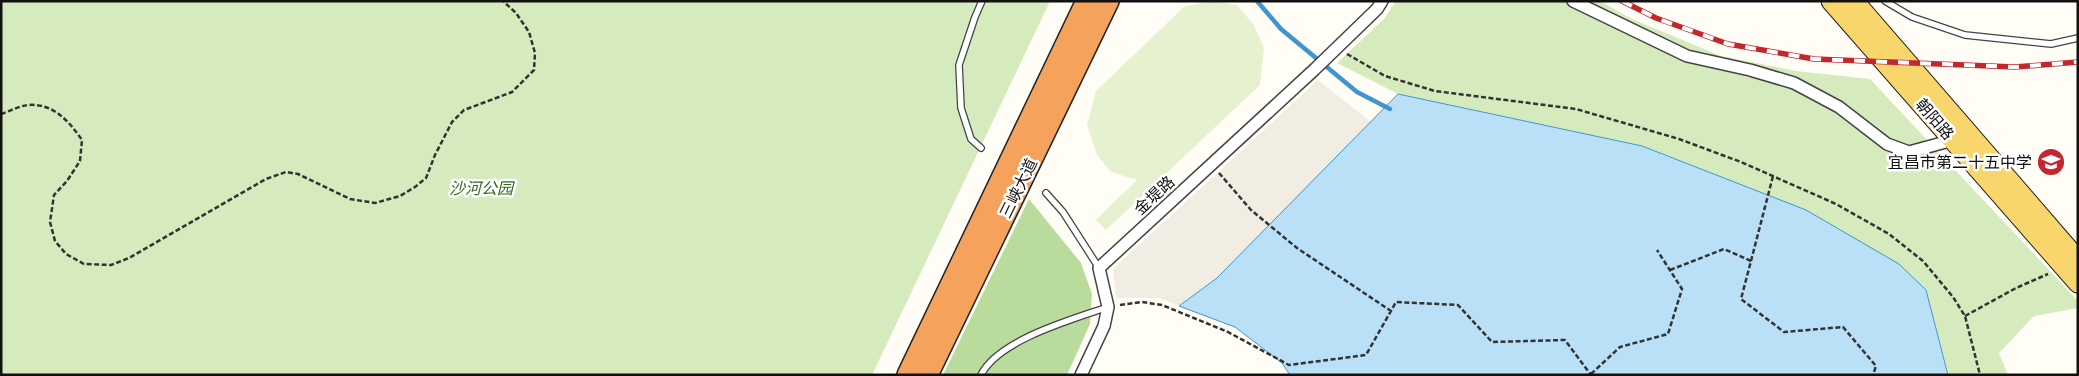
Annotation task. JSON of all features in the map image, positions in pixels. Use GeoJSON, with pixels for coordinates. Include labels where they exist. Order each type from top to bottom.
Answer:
{"type":"FeatureCollection","features":[{"type":"Feature","properties":{"kind":"highway","name":"三峡大道"},"geometry":{"type":"LineString","coordinates":[[908,375],[1087,1]]}},
{"type":"Feature","properties":{"kind":"highway","name":"三峡大道"},"geometry":{"type":"LineString","coordinates":[[927,375],[1108,1]]}},
{"type":"Feature","properties":{"kind":"main road","name":"朝阳路"},"geometry":{"type":"LineString","coordinates":[[1831,1],[1953,140],[2071,263]]}},
{"type":"Feature","properties":{"kind":"main road","name":"朝阳路"},"geometry":{"type":"LineString","coordinates":[[1854,1],[2071,263],[2078,282]]}},
{"type":"Feature","properties":{"kind":"street"},"geometry":{"type":"LineString","coordinates":[[1334,51],[1377,9],[1382,1]]}},
{"type":"Feature","properties":{"kind":"street"},"geometry":{"type":"LineString","coordinates":[[1573,1],[1687,56],[1750,70],[1794,83],[1839,107],[1887,144],[1909,152],[1953,140]]}},
{"type":"Feature","properties":{"kind":"street","name":"金堤路"},"geometry":{"type":"LineString","coordinates":[[1099,268],[1334,51]]}},
{"type":"Feature","properties":{"kind":"street"},"geometry":{"type":"LineString","coordinates":[[1080,375],[1104,326],[1108,307],[1099,268]]}},
{"type":"Feature","properties":{"kind":"lane"},"geometry":{"type":"LineString","coordinates":[[981,148],[971,139],[962,108],[959,65],[974,17],[982,1]]}},
{"type":"Feature","properties":{"kind":"lane"},"geometry":{"type":"LineString","coordinates":[[1885,1],[1912,17],[1965,35],[2051,44],[2078,38]]}},
{"type":"Feature","properties":{"kind":"lane"},"geometry":{"type":"LineString","coordinates":[[1046,193],[1063,212],[1099,268]]}},
{"type":"Feature","properties":{"kind":"lane"},"geometry":{"type":"LineString","coordinates":[[981,375],[985,366],[999,352],[1051,327],[1108,307]]}},
{"type":"Feature","properties":{"kind":"path"},"geometry":{"type":"LineString","coordinates":[[1,114],[28,105],[53,109],[72,125],[82,140],[80,161],[67,181],[54,195],[50,222],[51,228],[55,241],[66,254],[84,264],[111,265],[129,258],[266,179],[286,172],[298,174],[316,181],[350,199],[375,203],[400,196],[415,187],[426,178],[435,155],[452,122],[464,110],[512,92],[534,70],[535,54],[528,32],[516,12],[503,1]]}},
{"type":"Feature","properties":{"kind":"path"},"geometry":{"type":"LineString","coordinates":[[1334,51],[1385,76],[1435,91],[1576,109],[1679,139],[1773,176],[1836,204],[1889,234],[1923,261],[1953,297],[1964,316],[1980,375]]}},
{"type":"Feature","properties":{"kind":"path"},"geometry":{"type":"LineString","coordinates":[[1212,164],[1252,210],[1297,248],[1391,311]]}},
{"type":"Feature","properties":{"kind":"path"},"geometry":{"type":"LineString","coordinates":[[1773,176],[1741,299],[1784,332],[1843,327],[1876,366],[1873,375]]}},
{"type":"Feature","properties":{"kind":"path"},"geometry":{"type":"LineString","coordinates":[[1670,270],[1724,249],[1750,262]]}},
{"type":"Feature","properties":{"kind":"path"},"geometry":{"type":"LineString","coordinates":[[1108,307],[1142,302],[1162,305],[1228,332],[1289,365],[1366,355],[1396,302],[1458,306],[1492,342],[1565,340],[1591,374],[1620,347],[1668,334],[1682,289],[1657,250]]}},
{"type":"Feature","properties":{"kind":"path"},"geometry":{"type":"LineString","coordinates":[[1964,316],[2016,288],[2071,263]]}},
{"type":"Feature","properties":{"kind":"green space","name":"沙河公园"},"geometry":{"type":"Polygon","coordinates":[[[1,1],[1050,1],[872,375],[1,375],[1,1]]]}},
{"type":"Feature","properties":{"kind":"green space"},"geometry":{"type":"Polygon","coordinates":[[[1213,1],[1237,5],[1254,25],[1264,48],[1260,85],[1106,230],[1096,220],[1137,180],[1111,172],[1097,155],[1087,125],[1096,91],[1185,6],[1213,1]]]}},
{"type":"Feature","properties":{"kind":"green space"},"geometry":{"type":"Polygon","coordinates":[[[1396,1],[1600,1],[1632,19],[1721,56],[1796,71],[1870,79],[2078,301],[2078,308],[2034,316],[1999,353],[2008,375],[1949,375],[1925,290],[1642,146],[1398,94],[1337,63],[1384,19],[1396,1]]]}},
{"type":"Feature","properties":{"kind":"green space"},"geometry":{"type":"Polygon","coordinates":[[[1029,199],[1081,263],[1092,294],[1090,324],[1067,375],[943,375],[1029,199]]]}},
{"type":"Feature","properties":{"kind":"shaded area"},"geometry":{"type":"Polygon","coordinates":[[[1318,80],[1371,122],[1217,279],[1179,306],[1159,298],[1116,298],[1113,269],[1318,80]]]}},
{"type":"Feature","properties":{"kind":"water"},"geometry":{"type":"Polygon","coordinates":[[[1398,94],[1642,146],[1806,210],[1899,264],[1926,290],[1948,375],[1290,375],[1282,363],[1235,327],[1179,306],[1217,278],[1398,94]]]}},
{"type":"Feature","properties":{"kind":"waterway"},"geometry":{"type":"LineString","coordinates":[[1257,1],[1281,29],[1357,92],[1390,109]]}},
{"type":"Feature","properties":{"kind":"railway"},"geometry":{"type":"LineString","coordinates":[[1622,1],[1656,18],[1728,44],[1814,59],[2015,67],[2078,62]]}},
{"type":"Feature","properties":{"kind":"place","name":"宜昌市第二十五中学"},"geometry":{"type":"Point","coordinates":[2051,162]}}]}
